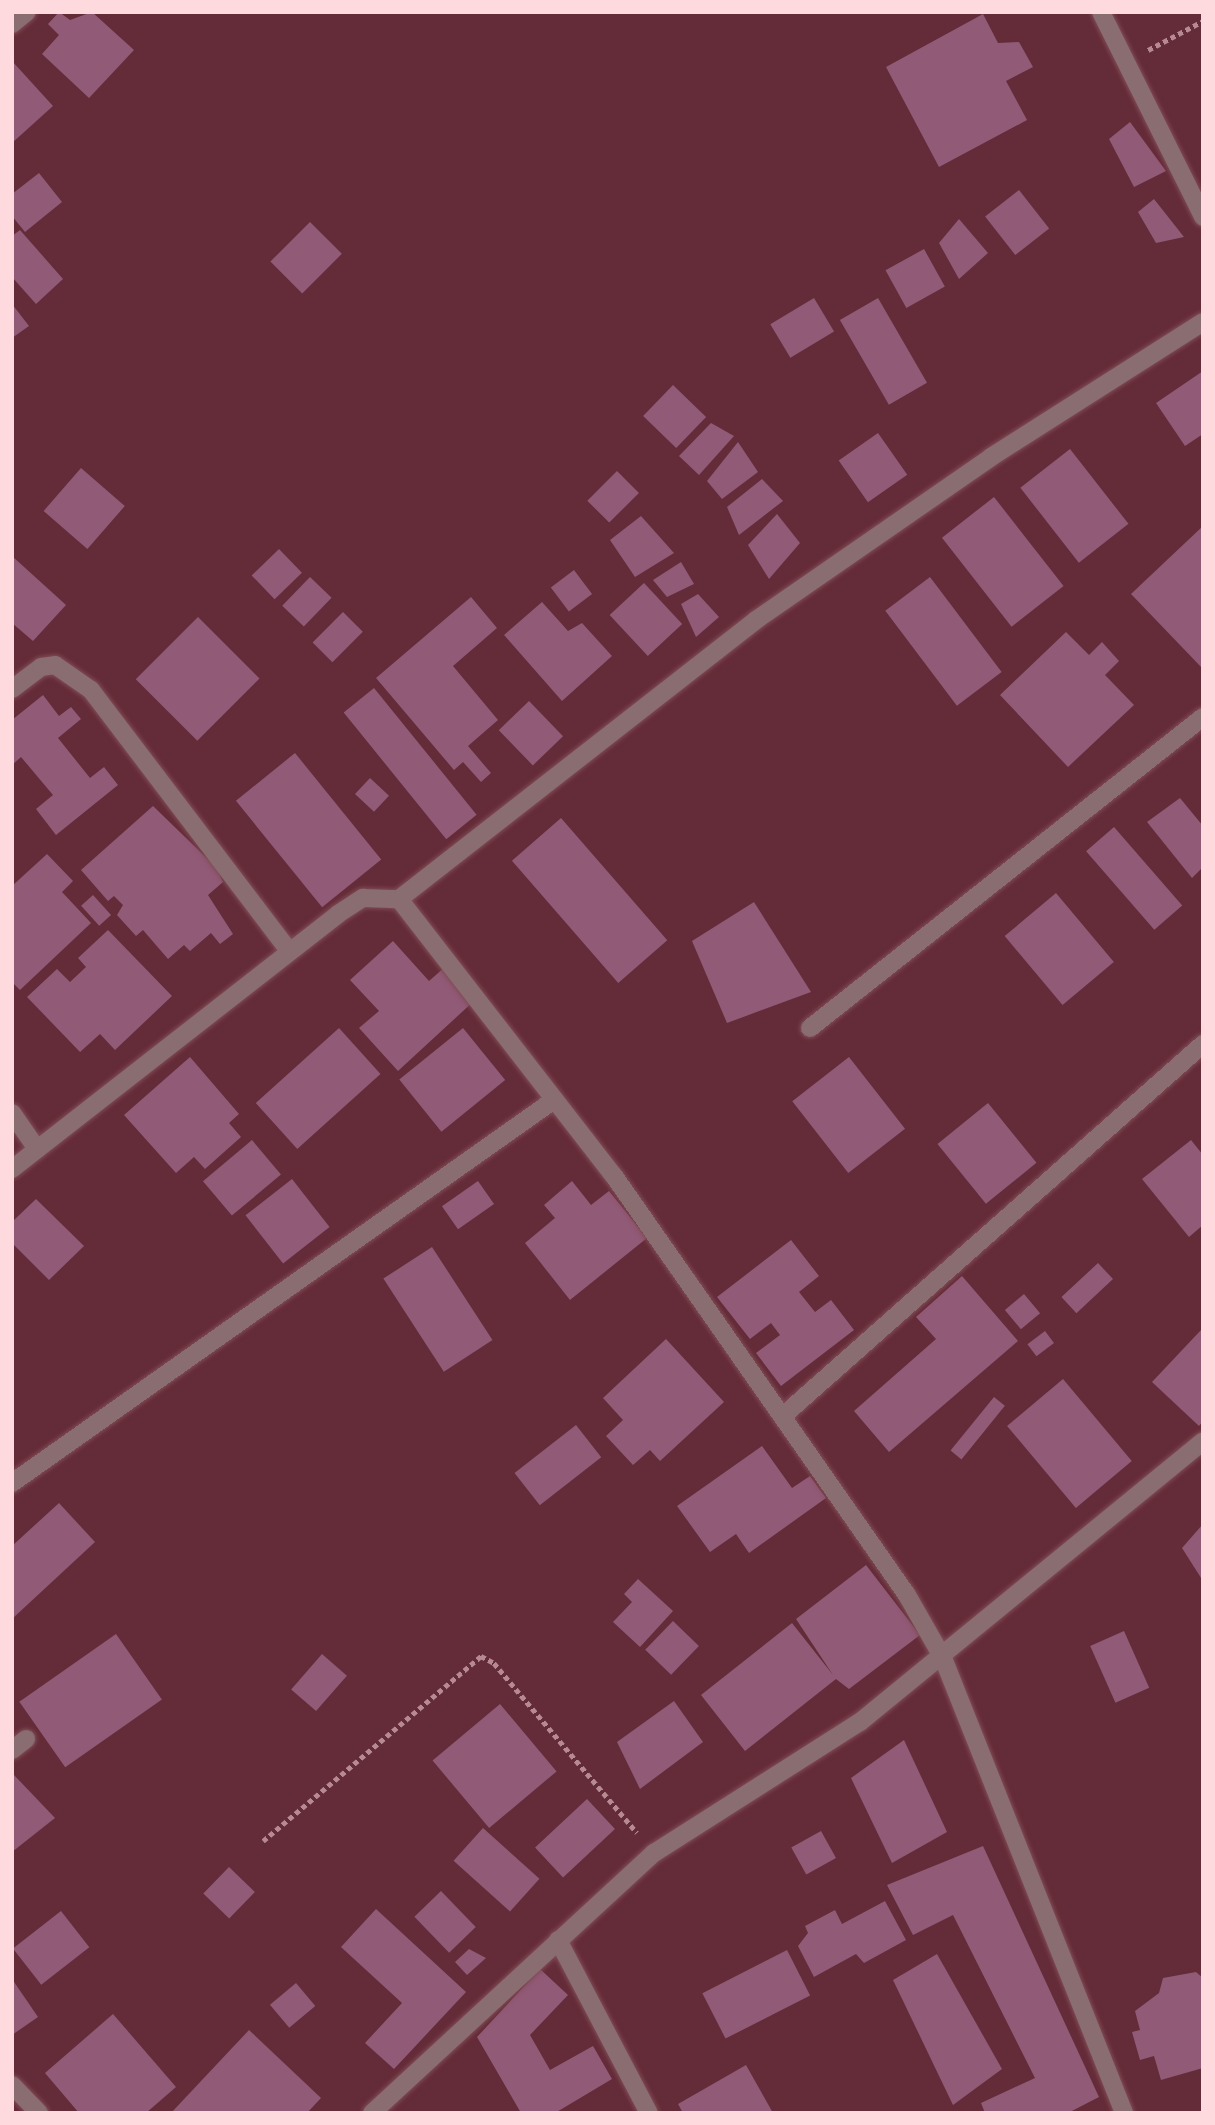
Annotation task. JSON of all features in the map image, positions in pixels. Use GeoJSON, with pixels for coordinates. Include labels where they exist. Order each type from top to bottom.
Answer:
{"type":"FeatureCollection","features":[{"type":"Feature","properties":{"kind":"street"},"geometry":{"type":"LineString","coordinates":[[12,24],[27,12]]}},
{"type":"Feature","properties":{"kind":"street"},"geometry":{"type":"LineString","coordinates":[[1101,12],[1203,218]]}},
{"type":"Feature","properties":{"kind":"street"},"geometry":{"type":"LineString","coordinates":[[12,1170],[289,951],[363,898],[399,899],[757,620],[1203,322]]}},
{"type":"Feature","properties":{"kind":"street"},"geometry":{"type":"LineString","coordinates":[[12,689],[41,667],[55,665],[91,690],[289,951]]}},
{"type":"Feature","properties":{"kind":"street"},"geometry":{"type":"LineString","coordinates":[[810,1028],[1203,717]]}},
{"type":"Feature","properties":{"kind":"street"},"geometry":{"type":"LineString","coordinates":[[399,899],[554,1100],[784,1415],[907,1595],[943,1658],[1124,2113]]}},
{"type":"Feature","properties":{"kind":"street"},"geometry":{"type":"LineString","coordinates":[[784,1415],[1203,1044]]}},
{"type":"Feature","properties":{"kind":"street"},"geometry":{"type":"LineString","coordinates":[[12,1483],[554,1100]]}},
{"type":"Feature","properties":{"kind":"street"},"geometry":{"type":"LineString","coordinates":[[12,1113],[37,1149]]}},
{"type":"Feature","properties":{"kind":"street"},"geometry":{"type":"LineString","coordinates":[[372,2113],[654,1853],[860,1722],[943,1658],[1203,1441]]}},
{"type":"Feature","properties":{"kind":"street"},"geometry":{"type":"LineString","coordinates":[[558,1940],[649,2113]]}},
{"type":"Feature","properties":{"kind":"street"},"geometry":{"type":"LineString","coordinates":[[12,2085],[39,2113]]}},
{"type":"Feature","properties":{"kind":"path"},"geometry":{"type":"LineString","coordinates":[[1125,62],[1203,20]]}},
{"type":"Feature","properties":{"kind":"path"},"geometry":{"type":"LineString","coordinates":[[263,1841],[481,1656],[494,1663],[654,1853]]}},
{"type":"Feature","properties":{"kind":"building"},"geometry":{"type":"Polygon","coordinates":[[[59,12],[70,20],[92,12],[134,50],[89,98],[42,54],[59,35],[48,24],[59,12]]]}},
{"type":"Feature","properties":{"kind":"building"},"geometry":{"type":"Polygon","coordinates":[[[983,14],[998,43],[1019,42],[1033,67],[1006,81],[1027,120],[939,167],[886,67],[983,14]]]}},
{"type":"Feature","properties":{"kind":"building"},"geometry":{"type":"Polygon","coordinates":[[[12,61],[53,106],[12,143],[12,61]]]}},
{"type":"Feature","properties":{"kind":"building"},"geometry":{"type":"Polygon","coordinates":[[[1130,122],[1166,171],[1134,187],[1109,139],[1130,122]]]}},
{"type":"Feature","properties":{"kind":"building"},"geometry":{"type":"Polygon","coordinates":[[[39,173],[62,202],[25,232],[12,216],[12,194],[39,173]]]}},
{"type":"Feature","properties":{"kind":"building"},"geometry":{"type":"Polygon","coordinates":[[[1019,190],[1049,229],[1015,255],[985,216],[1019,190]]]}},
{"type":"Feature","properties":{"kind":"building"},"geometry":{"type":"Polygon","coordinates":[[[1154,199],[1184,237],[1156,243],[1138,212],[1154,199]]]}},
{"type":"Feature","properties":{"kind":"building"},"geometry":{"type":"Polygon","coordinates":[[[959,219],[988,253],[959,279],[939,243],[959,219]]]}},
{"type":"Feature","properties":{"kind":"building"},"geometry":{"type":"Polygon","coordinates":[[[310,222],[342,254],[302,293],[270,262],[310,222]]]}},
{"type":"Feature","properties":{"kind":"building"},"geometry":{"type":"Polygon","coordinates":[[[20,230],[63,279],[36,304],[12,277],[12,236],[20,230]]]}},
{"type":"Feature","properties":{"kind":"building"},"geometry":{"type":"Polygon","coordinates":[[[924,249],[945,287],[906,308],[886,270],[924,249]]]}},
{"type":"Feature","properties":{"kind":"building"},"geometry":{"type":"Polygon","coordinates":[[[814,298],[834,331],[790,358],[770,324],[814,298]]]}},
{"type":"Feature","properties":{"kind":"building"},"geometry":{"type":"Polygon","coordinates":[[[878,298],[927,383],[889,405],[840,320],[878,298]]]}},
{"type":"Feature","properties":{"kind":"building"},"geometry":{"type":"Polygon","coordinates":[[[12,304],[29,326],[12,338],[12,304]]]}},
{"type":"Feature","properties":{"kind":"building"},"geometry":{"type":"Polygon","coordinates":[[[1203,371],[1203,434],[1185,446],[1156,403],[1203,371]]]}},
{"type":"Feature","properties":{"kind":"building"},"geometry":{"type":"Polygon","coordinates":[[[673,385],[706,417],[676,448],[643,416],[673,385]]]}},
{"type":"Feature","properties":{"kind":"building"},"geometry":{"type":"Polygon","coordinates":[[[711,423],[734,436],[699,475],[679,456],[711,423]]]}},
{"type":"Feature","properties":{"kind":"building"},"geometry":{"type":"Polygon","coordinates":[[[878,433],[907,475],[868,502],[839,461],[878,433]]]}},
{"type":"Feature","properties":{"kind":"building"},"geometry":{"type":"Polygon","coordinates":[[[738,442],[758,472],[722,499],[707,481],[738,442]]]}},
{"type":"Feature","properties":{"kind":"building"},"geometry":{"type":"Polygon","coordinates":[[[1070,449],[1128,524],[1079,563],[1020,488],[1070,449]]]}},
{"type":"Feature","properties":{"kind":"building"},"geometry":{"type":"Polygon","coordinates":[[[81,468],[125,506],[87,549],[44,511],[81,468]]]}},
{"type":"Feature","properties":{"kind":"building"},"geometry":{"type":"Polygon","coordinates":[[[617,471],[639,493],[609,523],[587,501],[617,471]]]}},
{"type":"Feature","properties":{"kind":"building"},"geometry":{"type":"Polygon","coordinates":[[[762,479],[783,501],[739,535],[727,507],[762,479]]]}},
{"type":"Feature","properties":{"kind":"building"},"geometry":{"type":"Polygon","coordinates":[[[994,497],[1064,586],[1012,627],[942,538],[994,497]]]}},
{"type":"Feature","properties":{"kind":"building"},"geometry":{"type":"Polygon","coordinates":[[[777,514],[800,543],[769,579],[748,545],[777,514]]]}},
{"type":"Feature","properties":{"kind":"building"},"geometry":{"type":"Polygon","coordinates":[[[641,516],[674,553],[635,577],[610,540],[641,516]]]}},
{"type":"Feature","properties":{"kind":"building"},"geometry":{"type":"Polygon","coordinates":[[[1203,526],[1203,669],[1131,594],[1203,526]]]}},
{"type":"Feature","properties":{"kind":"building"},"geometry":{"type":"Polygon","coordinates":[[[279,549],[302,573],[275,599],[252,575],[279,549]]]}},
{"type":"Feature","properties":{"kind":"building"},"geometry":{"type":"Polygon","coordinates":[[[12,556],[66,605],[33,641],[12,623],[12,556]]]}},
{"type":"Feature","properties":{"kind":"building"},"geometry":{"type":"Polygon","coordinates":[[[681,562],[694,584],[667,597],[653,580],[681,562]]]}},
{"type":"Feature","properties":{"kind":"building"},"geometry":{"type":"Polygon","coordinates":[[[574,570],[592,594],[569,611],[551,587],[574,570]]]}},
{"type":"Feature","properties":{"kind":"building"},"geometry":{"type":"Polygon","coordinates":[[[310,577],[332,598],[304,627],[282,606],[310,577]]]}},
{"type":"Feature","properties":{"kind":"building"},"geometry":{"type":"Polygon","coordinates":[[[930,577],[1002,672],[957,706],[885,611],[930,577]]]}},
{"type":"Feature","properties":{"kind":"building"},"geometry":{"type":"Polygon","coordinates":[[[644,583],[682,624],[648,656],[610,615],[644,583]]]}},
{"type":"Feature","properties":{"kind":"building"},"geometry":{"type":"Polygon","coordinates":[[[698,594],[719,617],[696,637],[681,604],[698,594]]]}},
{"type":"Feature","properties":{"kind":"building"},"geometry":{"type":"Polygon","coordinates":[[[471,597],[497,628],[453,666],[498,720],[468,746],[491,773],[481,782],[463,762],[454,770],[376,678],[471,597]]]}},
{"type":"Feature","properties":{"kind":"building"},"geometry":{"type":"Polygon","coordinates":[[[542,602],[568,631],[582,623],[612,656],[562,701],[504,635],[542,602]]]}},
{"type":"Feature","properties":{"kind":"building"},"geometry":{"type":"Polygon","coordinates":[[[343,612],[363,632],[332,662],[313,642],[343,612]]]}},
{"type":"Feature","properties":{"kind":"building"},"geometry":{"type":"Polygon","coordinates":[[[198,617],[260,679],[197,741],[136,679],[198,617]]]}},
{"type":"Feature","properties":{"kind":"building"},"geometry":{"type":"Polygon","coordinates":[[[1066,632],[1089,655],[1102,642],[1119,661],[1105,675],[1134,705],[1068,767],[1000,695],[1066,632]]]}},
{"type":"Feature","properties":{"kind":"building"},"geometry":{"type":"Polygon","coordinates":[[[374,688],[477,815],[446,839],[344,713],[374,688]]]}},
{"type":"Feature","properties":{"kind":"building"},"geometry":{"type":"Polygon","coordinates":[[[43,695],[59,716],[71,707],[81,719],[58,738],[90,778],[104,767],[118,785],[56,835],[36,809],[53,795],[21,757],[12,765],[12,720],[43,695]]]}},
{"type":"Feature","properties":{"kind":"building"},"geometry":{"type":"Polygon","coordinates":[[[529,701],[563,736],[533,765],[499,730],[529,701]]]}},
{"type":"Feature","properties":{"kind":"building"},"geometry":{"type":"Polygon","coordinates":[[[295,753],[381,859],[322,907],[236,801],[295,753]]]}},
{"type":"Feature","properties":{"kind":"building"},"geometry":{"type":"Polygon","coordinates":[[[370,778],[389,796],[374,812],[355,794],[370,778]]]}},
{"type":"Feature","properties":{"kind":"building"},"geometry":{"type":"Polygon","coordinates":[[[1180,798],[1203,826],[1203,867],[1192,878],[1147,822],[1180,798]]]}},
{"type":"Feature","properties":{"kind":"building"},"geometry":{"type":"Polygon","coordinates":[[[153,806],[216,867],[223,882],[208,895],[233,934],[220,944],[211,933],[190,951],[184,945],[168,959],[143,930],[136,936],[117,915],[123,905],[114,896],[108,901],[81,870],[153,806]]]}},
{"type":"Feature","properties":{"kind":"building"},"geometry":{"type":"Polygon","coordinates":[[[561,818],[667,940],[618,983],[512,861],[561,818]]]}},
{"type":"Feature","properties":{"kind":"building"},"geometry":{"type":"Polygon","coordinates":[[[1114,827],[1182,905],[1154,930],[1086,851],[1114,827]]]}},
{"type":"Feature","properties":{"kind":"building"},"geometry":{"type":"Polygon","coordinates":[[[47,854],[73,881],[62,892],[91,923],[20,990],[12,982],[12,886],[47,854]]]}},
{"type":"Feature","properties":{"kind":"building"},"geometry":{"type":"Polygon","coordinates":[[[1056,893],[1114,962],[1063,1005],[1005,936],[1056,893]]]}},
{"type":"Feature","properties":{"kind":"building"},"geometry":{"type":"Polygon","coordinates":[[[93,895],[111,915],[99,926],[81,906],[93,895]]]}},
{"type":"Feature","properties":{"kind":"building"},"geometry":{"type":"Polygon","coordinates":[[[754,902],[811,992],[727,1023],[692,941],[754,902]]]}},
{"type":"Feature","properties":{"kind":"building"},"geometry":{"type":"Polygon","coordinates":[[[108,930],[172,996],[115,1050],[100,1034],[80,1052],[27,997],[57,969],[70,982],[86,967],[78,958],[108,930]]]}},
{"type":"Feature","properties":{"kind":"building"},"geometry":{"type":"Polygon","coordinates":[[[393,941],[429,981],[445,967],[475,1000],[398,1071],[359,1028],[379,1011],[350,980],[393,941]]]}},
{"type":"Feature","properties":{"kind":"building"},"geometry":{"type":"Polygon","coordinates":[[[339,1028],[380,1074],[297,1149],[256,1103],[339,1028]]]}},
{"type":"Feature","properties":{"kind":"building"},"geometry":{"type":"Polygon","coordinates":[[[463,1028],[505,1080],[441,1132],[399,1080],[463,1028]]]}},
{"type":"Feature","properties":{"kind":"building"},"geometry":{"type":"Polygon","coordinates":[[[190,1057],[239,1114],[229,1123],[241,1137],[205,1169],[194,1157],[176,1173],[124,1115],[190,1057]]]}},
{"type":"Feature","properties":{"kind":"building"},"geometry":{"type":"Polygon","coordinates":[[[849,1057],[905,1129],[848,1173],[792,1101],[849,1057]]]}},
{"type":"Feature","properties":{"kind":"building"},"geometry":{"type":"Polygon","coordinates":[[[988,1103],[1036,1163],[986,1204],[937,1144],[988,1103]]]}},
{"type":"Feature","properties":{"kind":"building"},"geometry":{"type":"Polygon","coordinates":[[[252,1140],[281,1174],[232,1216],[203,1181],[252,1140]]]}},
{"type":"Feature","properties":{"kind":"building"},"geometry":{"type":"Polygon","coordinates":[[[1191,1140],[1203,1155],[1203,1225],[1189,1237],[1142,1179],[1191,1140]]]}},
{"type":"Feature","properties":{"kind":"building"},"geometry":{"type":"Polygon","coordinates":[[[292,1179],[330,1227],[283,1263],[246,1215],[292,1179]]]}},
{"type":"Feature","properties":{"kind":"building"},"geometry":{"type":"Polygon","coordinates":[[[478,1181],[494,1204],[458,1229],[442,1206],[478,1181]]]}},
{"type":"Feature","properties":{"kind":"building"},"geometry":{"type":"Polygon","coordinates":[[[572,1181],[591,1205],[609,1191],[647,1238],[570,1300],[525,1243],[555,1218],[544,1205],[572,1181]]]}},
{"type":"Feature","properties":{"kind":"building"},"geometry":{"type":"Polygon","coordinates":[[[36,1199],[84,1246],[49,1280],[12,1243],[12,1222],[36,1199]]]}},
{"type":"Feature","properties":{"kind":"building"},"geometry":{"type":"Polygon","coordinates":[[[791,1240],[819,1276],[799,1292],[815,1312],[831,1300],[854,1330],[781,1386],[756,1353],[780,1335],[771,1323],[750,1339],[717,1297],[791,1240]]]}},
{"type":"Feature","properties":{"kind":"building"},"geometry":{"type":"Polygon","coordinates":[[[432,1247],[492,1340],[444,1372],[383,1279],[432,1247]]]}},
{"type":"Feature","properties":{"kind":"building"},"geometry":{"type":"Polygon","coordinates":[[[1098,1263],[1113,1279],[1076,1313],[1061,1297],[1098,1263]]]}},
{"type":"Feature","properties":{"kind":"building"},"geometry":{"type":"Polygon","coordinates":[[[962,1276],[1018,1341],[889,1452],[854,1411],[936,1339],[916,1317],[962,1276]]]}},
{"type":"Feature","properties":{"kind":"building"},"geometry":{"type":"Polygon","coordinates":[[[1024,1294],[1040,1313],[1021,1329],[1005,1310],[1024,1294]]]}},
{"type":"Feature","properties":{"kind":"building"},"geometry":{"type":"Polygon","coordinates":[[[1201,1330],[1203,1421],[1199,1426],[1152,1382],[1201,1330]]]}},
{"type":"Feature","properties":{"kind":"building"},"geometry":{"type":"Polygon","coordinates":[[[1045,1331],[1054,1343],[1036,1356],[1027,1344],[1045,1331]]]}},
{"type":"Feature","properties":{"kind":"building"},"geometry":{"type":"Polygon","coordinates":[[[666,1339],[724,1402],[660,1461],[650,1450],[633,1465],[606,1436],[623,1420],[603,1398],[666,1339]]]}},
{"type":"Feature","properties":{"kind":"building"},"geometry":{"type":"Polygon","coordinates":[[[1063,1379],[1132,1461],[1076,1508],[1007,1426],[1063,1379]]]}},
{"type":"Feature","properties":{"kind":"building"},"geometry":{"type":"Polygon","coordinates":[[[994,1397],[1005,1406],[961,1459],[951,1451],[994,1397]]]}},
{"type":"Feature","properties":{"kind":"building"},"geometry":{"type":"Polygon","coordinates":[[[576,1425],[601,1457],[540,1505],[515,1473],[576,1425]]]}},
{"type":"Feature","properties":{"kind":"building"},"geometry":{"type":"Polygon","coordinates":[[[762,1446],[792,1488],[810,1476],[826,1498],[749,1553],[736,1534],[710,1552],[677,1506],[762,1446]]]}},
{"type":"Feature","properties":{"kind":"building"},"geometry":{"type":"Polygon","coordinates":[[[59,1503],[95,1542],[12,1619],[12,1546],[59,1503]]]}},
{"type":"Feature","properties":{"kind":"building"},"geometry":{"type":"Polygon","coordinates":[[[1203,1524],[1203,1581],[1182,1548],[1203,1524]]]}},
{"type":"Feature","properties":{"kind":"building"},"geometry":{"type":"Polygon","coordinates":[[[866,1565],[920,1635],[849,1689],[836,1679],[745,1751],[701,1695],[792,1623],[833,1675],[796,1619],[866,1565]]]}},
{"type":"Feature","properties":{"kind":"building"},"geometry":{"type":"Polygon","coordinates":[[[638,1579],[673,1611],[640,1647],[613,1622],[632,1602],[624,1594],[638,1579]]]}},
{"type":"Feature","properties":{"kind":"building"},"geometry":{"type":"Polygon","coordinates":[[[673,1621],[699,1646],[671,1675],[645,1650],[673,1621]]]}},
{"type":"Feature","properties":{"kind":"building"},"geometry":{"type":"Polygon","coordinates":[[[1124,1631],[1149,1688],[1115,1703],[1090,1646],[1124,1631]]]}},
{"type":"Feature","properties":{"kind":"building"},"geometry":{"type":"Polygon","coordinates":[[[116,1634],[162,1700],[65,1767],[19,1702],[116,1634]]]}},
{"type":"Feature","properties":{"kind":"building"},"geometry":{"type":"Polygon","coordinates":[[[322,1654],[347,1676],[316,1711],[291,1689],[322,1654]]]}},
{"type":"Feature","properties":{"kind":"building"},"geometry":{"type":"Polygon","coordinates":[[[674,1701],[703,1742],[640,1789],[617,1742],[674,1701]]]}},
{"type":"Feature","properties":{"kind":"building"},"geometry":{"type":"Polygon","coordinates":[[[500,1704],[557,1771],[489,1828],[433,1761],[500,1704]]]}},
{"type":"Feature","properties":{"kind":"building"},"geometry":{"type":"Polygon","coordinates":[[[904,1740],[947,1832],[892,1863],[851,1778],[904,1740]]]}},
{"type":"Feature","properties":{"kind":"building"},"geometry":{"type":"Polygon","coordinates":[[[14,1775],[55,1818],[12,1852],[12,1776],[14,1775]]]}},
{"type":"Feature","properties":{"kind":"building"},"geometry":{"type":"Polygon","coordinates":[[[587,1799],[615,1829],[563,1877],[535,1847],[587,1799]]]}},
{"type":"Feature","properties":{"kind":"building"},"geometry":{"type":"Polygon","coordinates":[[[483,1828],[539,1879],[510,1912],[454,1861],[483,1828]]]}},
{"type":"Feature","properties":{"kind":"building"},"geometry":{"type":"Polygon","coordinates":[[[821,1831],[836,1858],[806,1875],[791,1847],[821,1831]]]}},
{"type":"Feature","properties":{"kind":"building"},"geometry":{"type":"Polygon","coordinates":[[[983,1846],[1099,2097],[1068,2113],[985,2113],[981,2103],[1035,2078],[953,1915],[913,1935],[887,1885],[983,1846]]]}},
{"type":"Feature","properties":{"kind":"building"},"geometry":{"type":"Polygon","coordinates":[[[229,1867],[255,1892],[229,1919],[203,1894],[229,1867]]]}},
{"type":"Feature","properties":{"kind":"building"},"geometry":{"type":"Polygon","coordinates":[[[441,1891],[476,1927],[449,1953],[414,1917],[441,1891]]]}},
{"type":"Feature","properties":{"kind":"building"},"geometry":{"type":"Polygon","coordinates":[[[885,1901],[906,1940],[864,1963],[856,1954],[814,1977],[798,1946],[808,1933],[805,1926],[835,1910],[842,1924],[885,1901]]]}},
{"type":"Feature","properties":{"kind":"building"},"geometry":{"type":"Polygon","coordinates":[[[376,1909],[466,1992],[394,2069],[365,2043],[402,2003],[341,1947],[376,1909]]]}},
{"type":"Feature","properties":{"kind":"building"},"geometry":{"type":"Polygon","coordinates":[[[61,1911],[89,1947],[41,1985],[13,1949],[61,1911]]]}},
{"type":"Feature","properties":{"kind":"building"},"geometry":{"type":"Polygon","coordinates":[[[469,1949],[486,1958],[467,1975],[455,1962],[469,1949]]]}},
{"type":"Feature","properties":{"kind":"building"},"geometry":{"type":"Polygon","coordinates":[[[787,1950],[810,1995],[726,2039],[702,1993],[787,1950]]]}},
{"type":"Feature","properties":{"kind":"building"},"geometry":{"type":"Polygon","coordinates":[[[937,1954],[1002,2069],[953,2105],[893,1980],[937,1954]]]}},
{"type":"Feature","properties":{"kind":"building"},"geometry":{"type":"Polygon","coordinates":[[[540,1969],[568,1995],[530,2035],[550,2070],[593,2046],[612,2079],[555,2113],[521,2113],[477,2037],[540,1969]]]}},
{"type":"Feature","properties":{"kind":"building"},"geometry":{"type":"Polygon","coordinates":[[[1196,1972],[1203,1978],[1203,2068],[1161,2080],[1154,2056],[1140,2060],[1132,2032],[1140,2030],[1135,2011],[1159,1993],[1163,1978],[1196,1972]]]}},
{"type":"Feature","properties":{"kind":"building"},"geometry":{"type":"Polygon","coordinates":[[[12,1979],[38,2017],[12,2035],[12,1979]]]}},
{"type":"Feature","properties":{"kind":"building"},"geometry":{"type":"Polygon","coordinates":[[[296,1983],[315,2006],[289,2028],[270,2005],[296,1983]]]}},
{"type":"Feature","properties":{"kind":"building"},"geometry":{"type":"Polygon","coordinates":[[[113,2014],[176,2087],[146,2113],[79,2113],[45,2073],[113,2014]]]}},
{"type":"Feature","properties":{"kind":"building"},"geometry":{"type":"Polygon","coordinates":[[[249,2030],[321,2098],[307,2113],[171,2113],[249,2030]]]}},
{"type":"Feature","properties":{"kind":"building"},"geometry":{"type":"Polygon","coordinates":[[[746,2065],[773,2113],[683,2113],[678,2104],[746,2065]]]}}]}
